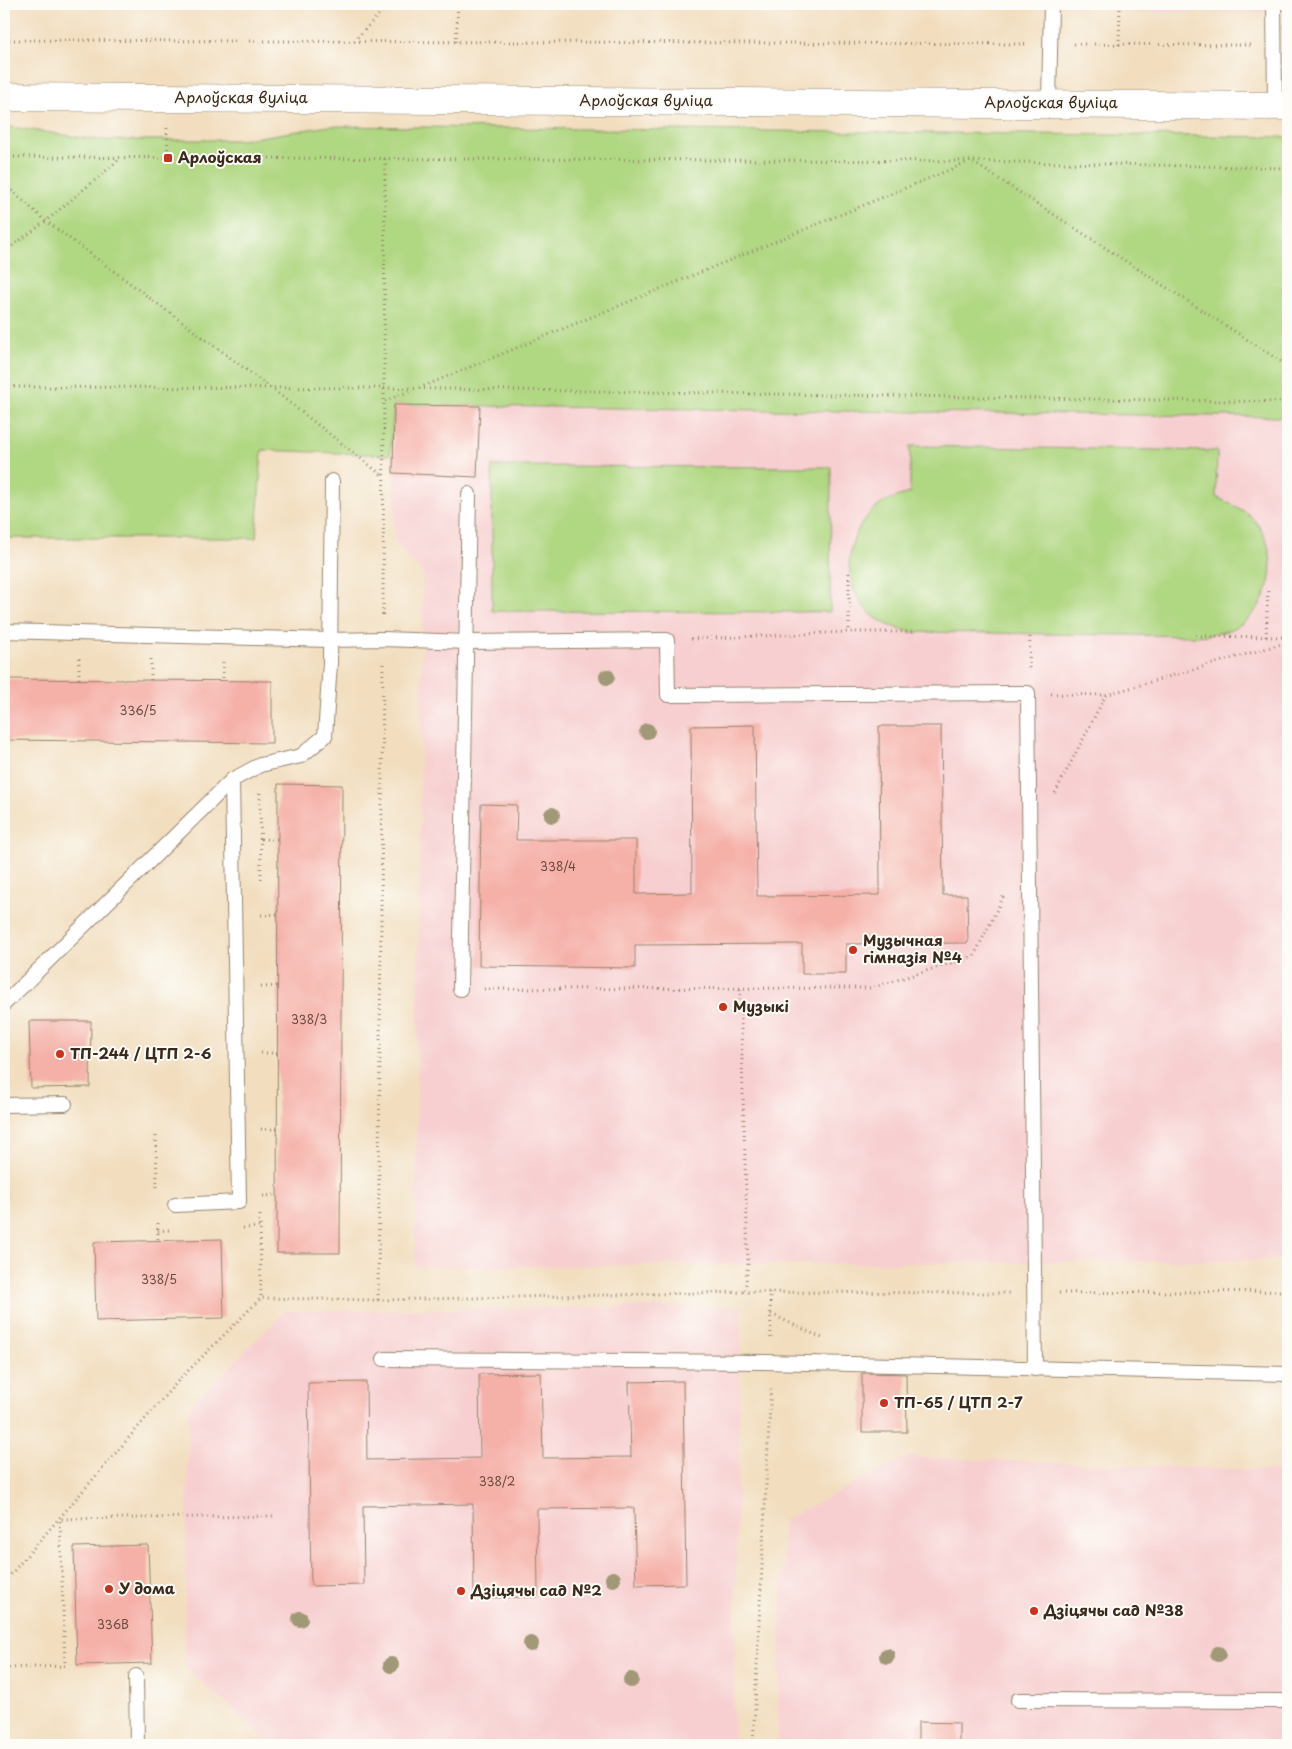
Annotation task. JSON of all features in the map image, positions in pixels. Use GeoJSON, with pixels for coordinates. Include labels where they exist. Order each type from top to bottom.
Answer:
{"type":"FeatureCollection","features":[{"type":"Feature","properties":{"kind":"street","name":"Арлоўская вуліца"},"geometry":{"type":"LineString","coordinates":[[4,97],[1282,105]]}},
{"type":"Feature","properties":{"kind":"lane"},"geometry":{"type":"LineString","coordinates":[[1049,103],[1051,4]]}},
{"type":"Feature","properties":{"kind":"lane"},"geometry":{"type":"LineString","coordinates":[[1274,4],[1274,46],[1282,105]]}},
{"type":"Feature","properties":{"kind":"lane"},"geometry":{"type":"LineString","coordinates":[[4,1004],[232,780],[260,765],[301,756],[325,736],[330,640],[332,481]]}},
{"type":"Feature","properties":{"kind":"lane"},"geometry":{"type":"LineString","coordinates":[[460,989],[468,642],[469,494]]}},
{"type":"Feature","properties":{"kind":"lane"},"geometry":{"type":"LineString","coordinates":[[4,631],[468,642],[668,640],[668,695],[1028,694],[1035,1369]]}},
{"type":"Feature","properties":{"kind":"lane"},"geometry":{"type":"LineString","coordinates":[[175,1205],[239,1202],[232,780]]}},
{"type":"Feature","properties":{"kind":"lane"},"geometry":{"type":"LineString","coordinates":[[4,1105],[65,1104]]}},
{"type":"Feature","properties":{"kind":"lane"},"geometry":{"type":"LineString","coordinates":[[384,1359],[772,1362],[1288,1374]]}},
{"type":"Feature","properties":{"kind":"lane"},"geometry":{"type":"LineString","coordinates":[[136,1676],[137,1745]]}},
{"type":"Feature","properties":{"kind":"lane"},"geometry":{"type":"LineString","coordinates":[[1018,1700],[1288,1701]]}},
{"type":"Feature","properties":{"kind":"path"},"geometry":{"type":"LineString","coordinates":[[354,42],[389,4]]}},
{"type":"Feature","properties":{"kind":"path"},"geometry":{"type":"LineString","coordinates":[[456,42],[458,4]]}},
{"type":"Feature","properties":{"kind":"path"},"geometry":{"type":"LineString","coordinates":[[1119,45],[1120,4]]}},
{"type":"Feature","properties":{"kind":"path"},"geometry":{"type":"LineString","coordinates":[[4,40],[1274,46]]}},
{"type":"Feature","properties":{"kind":"path"},"geometry":{"type":"LineString","coordinates":[[4,157],[971,161],[1288,168]]}},
{"type":"Feature","properties":{"kind":"path"},"geometry":{"type":"LineString","coordinates":[[4,252],[46,222],[120,158]]}},
{"type":"Feature","properties":{"kind":"path"},"geometry":{"type":"LineString","coordinates":[[378,1300],[386,388],[385,158]]}},
{"type":"Feature","properties":{"kind":"path"},"geometry":{"type":"LineString","coordinates":[[971,161],[1288,366]]}},
{"type":"Feature","properties":{"kind":"path"},"geometry":{"type":"LineString","coordinates":[[385,401],[971,161]]}},
{"type":"Feature","properties":{"kind":"path"},"geometry":{"type":"LineString","coordinates":[[4,184],[46,222],[271,388],[384,477]]}},
{"type":"Feature","properties":{"kind":"path"},"geometry":{"type":"LineString","coordinates":[[4,387],[386,388],[1288,402]]}},
{"type":"Feature","properties":{"kind":"path"},"geometry":{"type":"LineString","coordinates":[[849,573],[849,632]]}},
{"type":"Feature","properties":{"kind":"path"},"geometry":{"type":"LineString","coordinates":[[1266,637],[1268,588]]}},
{"type":"Feature","properties":{"kind":"path"},"geometry":{"type":"LineString","coordinates":[[668,640],[849,632],[913,632]]}},
{"type":"Feature","properties":{"kind":"path"},"geometry":{"type":"LineString","coordinates":[[1030,634],[1028,694],[1106,695],[1288,642]]}},
{"type":"Feature","properties":{"kind":"path"},"geometry":{"type":"LineString","coordinates":[[1196,636],[1288,637]]}},
{"type":"Feature","properties":{"kind":"path"},"geometry":{"type":"LineString","coordinates":[[8,655],[8,679]]}},
{"type":"Feature","properties":{"kind":"path"},"geometry":{"type":"LineString","coordinates":[[79,656],[79,680]]}},
{"type":"Feature","properties":{"kind":"path"},"geometry":{"type":"LineString","coordinates":[[151,658],[151,680]]}},
{"type":"Feature","properties":{"kind":"path"},"geometry":{"type":"LineString","coordinates":[[223,659],[223,681]]}},
{"type":"Feature","properties":{"kind":"path"},"geometry":{"type":"LineString","coordinates":[[1053,798],[1106,695]]}},
{"type":"Feature","properties":{"kind":"path"},"geometry":{"type":"LineString","coordinates":[[261,839],[278,839]]}},
{"type":"Feature","properties":{"kind":"path"},"geometry":{"type":"LineString","coordinates":[[460,989],[871,988],[974,956],[1004,894]]}},
{"type":"Feature","properties":{"kind":"path"},"geometry":{"type":"LineString","coordinates":[[261,915],[278,914]]}},
{"type":"Feature","properties":{"kind":"path"},"geometry":{"type":"LineString","coordinates":[[261,986],[278,986]]}},
{"type":"Feature","properties":{"kind":"path"},"geometry":{"type":"LineString","coordinates":[[740,989],[748,1263],[746,1292]]}},
{"type":"Feature","properties":{"kind":"path"},"geometry":{"type":"LineString","coordinates":[[260,1053],[278,1054]]}},
{"type":"Feature","properties":{"kind":"path"},"geometry":{"type":"LineString","coordinates":[[261,1129],[278,1128]]}},
{"type":"Feature","properties":{"kind":"path"},"geometry":{"type":"LineString","coordinates":[[260,1196],[277,1195]]}},
{"type":"Feature","properties":{"kind":"path"},"geometry":{"type":"LineString","coordinates":[[753,1745],[772,1362],[770,1292]]}},
{"type":"Feature","properties":{"kind":"path"},"geometry":{"type":"LineString","coordinates":[[1035,1293],[1288,1292]]}},
{"type":"Feature","properties":{"kind":"path"},"geometry":{"type":"LineString","coordinates":[[4,1668],[65,1666],[60,1519],[274,1516]]}},
{"type":"Feature","properties":{"kind":"shaded area"},"geometry":{"type":"Polygon","coordinates":[[[1126,4],[1288,4],[1288,13],[1126,12],[1126,4]]]}},
{"type":"Feature","properties":{"kind":"shaded area","name":"Музычная гімназія №4"},"geometry":{"type":"Polygon","coordinates":[[[394,405],[1288,417],[1288,1260],[415,1267],[423,574],[395,543],[394,405]]]}},
{"type":"Feature","properties":{"kind":"shaded area","name":"Дзіцячы сад №2"},"geometry":{"type":"Polygon","coordinates":[[[741,1306],[733,1745],[272,1745],[184,1666],[189,1407],[285,1311],[741,1306]]]}},
{"type":"Feature","properties":{"kind":"shaded area","name":"Дзіцячы сад №38"},"geometry":{"type":"Polygon","coordinates":[[[906,1457],[1287,1471],[1288,1745],[777,1745],[784,1520],[906,1457]]]}},
{"type":"Feature","properties":{"kind":"green space"},"geometry":{"type":"Polygon","coordinates":[[[4,126],[98,140],[241,140],[329,126],[1288,137],[1288,417],[394,405],[390,455],[262,450],[256,538],[4,538],[4,126]]]}},
{"type":"Feature","properties":{"kind":"green space"},"geometry":{"type":"Polygon","coordinates":[[[910,446],[1217,451],[1216,497],[1247,513],[1263,533],[1271,561],[1267,590],[1261,603],[1252,615],[1241,624],[1225,631],[1202,636],[913,632],[891,626],[871,614],[860,601],[849,569],[850,553],[855,537],[863,522],[874,510],[888,500],[910,493],[910,446]]]}},
{"type":"Feature","properties":{"kind":"green space"},"geometry":{"type":"Polygon","coordinates":[[[492,466],[831,467],[830,612],[492,611],[492,466]]]}},
{"type":"Feature","properties":{"kind":"building"},"geometry":{"type":"Polygon","coordinates":[[[918,4],[933,4],[931,7],[918,4]]]}},
{"type":"Feature","properties":{"kind":"building"},"geometry":{"type":"Polygon","coordinates":[[[394,405],[480,406],[477,477],[393,473],[394,405]]]}},
{"type":"Feature","properties":{"kind":"building"},"geometry":{"type":"Polygon","coordinates":[[[4,679],[272,681],[272,743],[4,740],[4,679]]]}},
{"type":"Feature","properties":{"kind":"building"},"geometry":{"type":"Polygon","coordinates":[[[755,725],[757,896],[880,895],[879,726],[941,726],[943,895],[967,895],[968,943],[846,944],[846,974],[802,974],[802,944],[635,945],[635,968],[479,966],[481,804],[517,805],[516,840],[636,840],[636,894],[692,893],[691,726],[755,725]]]}},
{"type":"Feature","properties":{"kind":"building"},"geometry":{"type":"Polygon","coordinates":[[[278,784],[342,785],[340,1253],[277,1253],[278,784]]]}},
{"type":"Feature","properties":{"kind":"building","name":"ТП-244 / ЦТП 2-6"},"geometry":{"type":"Polygon","coordinates":[[[29,1021],[91,1021],[90,1087],[31,1088],[29,1021]]]}},
{"type":"Feature","properties":{"kind":"building"},"geometry":{"type":"Polygon","coordinates":[[[222,1239],[224,1318],[96,1321],[94,1242],[222,1239]]]}},
{"type":"Feature","properties":{"kind":"building"},"geometry":{"type":"Polygon","coordinates":[[[541,1373],[543,1458],[631,1457],[629,1382],[683,1381],[686,1584],[636,1585],[634,1508],[537,1509],[538,1597],[474,1598],[473,1504],[363,1506],[364,1585],[311,1586],[308,1383],[366,1382],[367,1460],[480,1458],[479,1374],[541,1373]]]}},
{"type":"Feature","properties":{"kind":"building","name":"ТП-65 / ЦТП 2-7"},"geometry":{"type":"Polygon","coordinates":[[[862,1373],[906,1374],[907,1432],[862,1432],[862,1373]]]}},
{"type":"Feature","properties":{"kind":"building"},"geometry":{"type":"Polygon","coordinates":[[[148,1545],[152,1663],[77,1665],[74,1547],[148,1545]]]}},
{"type":"Feature","properties":{"kind":"building"},"geometry":{"type":"Polygon","coordinates":[[[918,1722],[959,1723],[959,1745],[918,1745],[918,1722]]]}},
{"type":"Feature","properties":{"kind":"place","name":"Арлоўская"},"geometry":{"type":"Point","coordinates":[168,158]}},
{"type":"Feature","properties":{"kind":"place","name":"Музычная гімназія №4"},"geometry":{"type":"Point","coordinates":[853,950]}},
{"type":"Feature","properties":{"kind":"place","name":"Музыкі"},"geometry":{"type":"Point","coordinates":[723,1007]}},
{"type":"Feature","properties":{"kind":"place","name":"ТП-244 / ЦТП 2-6"},"geometry":{"type":"Point","coordinates":[60,1054]}},
{"type":"Feature","properties":{"kind":"place","name":"ТП-65 / ЦТП 2-7"},"geometry":{"type":"Point","coordinates":[884,1403]}},
{"type":"Feature","properties":{"kind":"place","name":"У дома"},"geometry":{"type":"Point","coordinates":[109,1589]}},
{"type":"Feature","properties":{"kind":"place","name":"Дзіцячы сад №2"},"geometry":{"type":"Point","coordinates":[461,1591]}},
{"type":"Feature","properties":{"kind":"place","name":"Дзіцячы сад №38"},"geometry":{"type":"Point","coordinates":[1034,1611]}}]}
